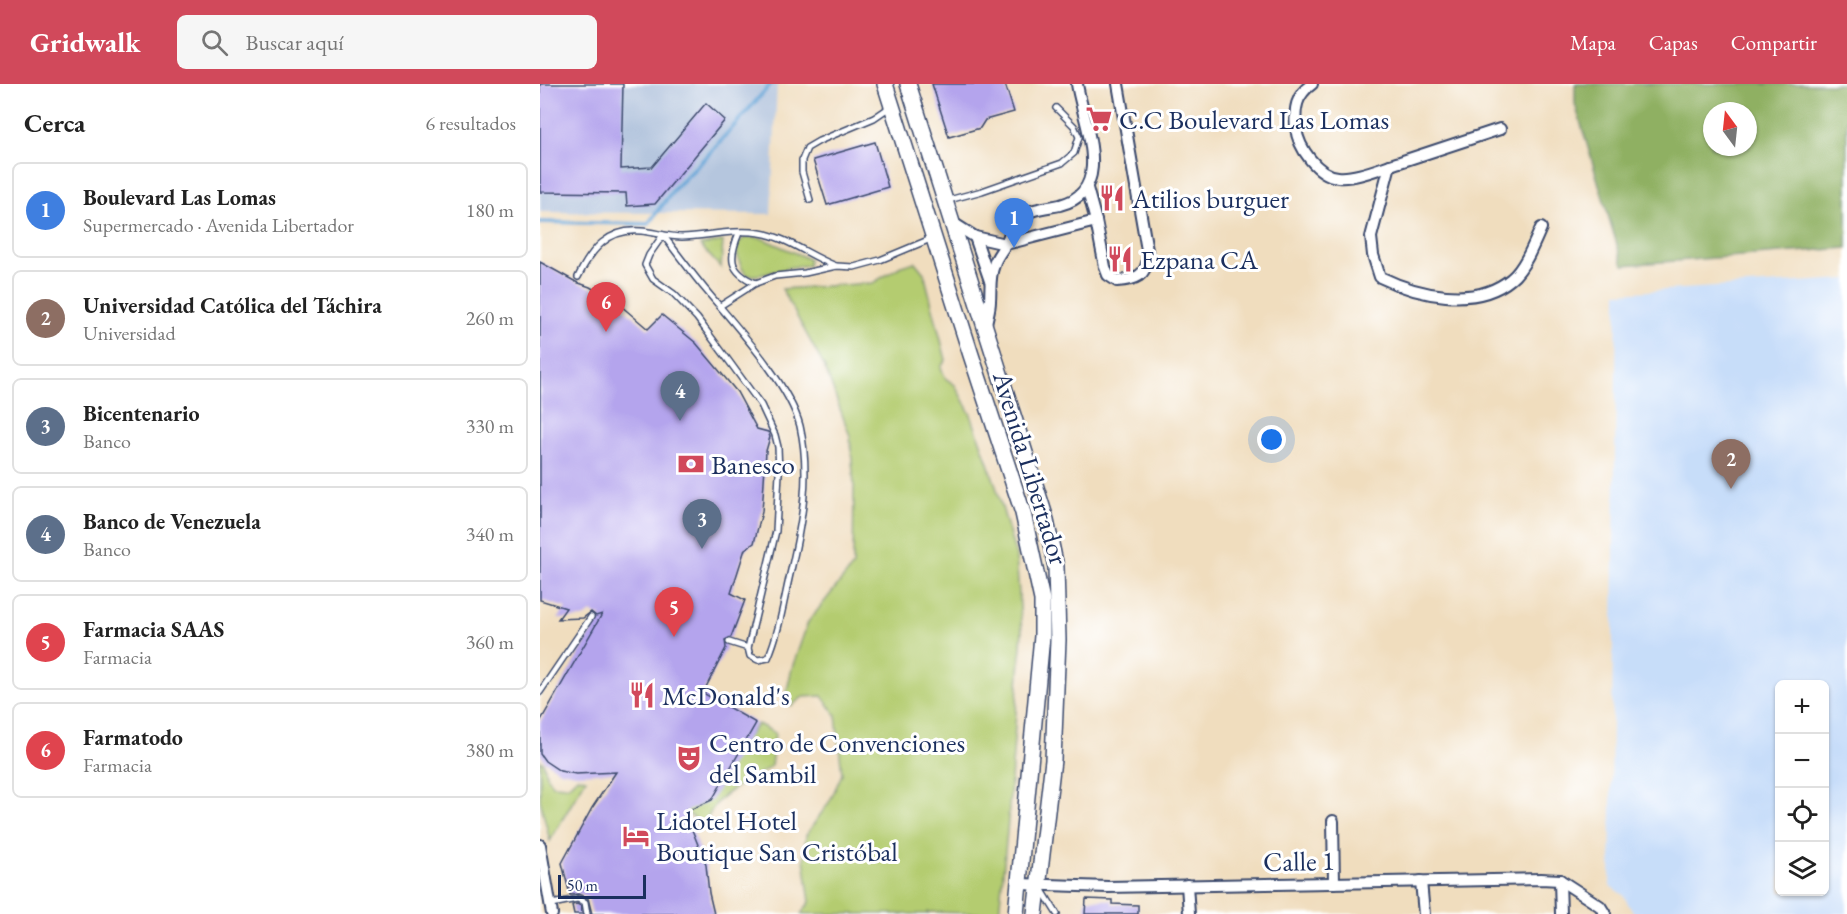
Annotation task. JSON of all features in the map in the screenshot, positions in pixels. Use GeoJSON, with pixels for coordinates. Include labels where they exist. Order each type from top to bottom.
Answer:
{"type":"FeatureCollection","features":[{"type":"Feature","properties":{"kind":"main road","name":"Avenida Libertador"},"geometry":{"type":"LineString","coordinates":[[885,84],[970,355],[1023,513],[1042,600],[1042,636],[1016,914]]}},
{"type":"Feature","properties":{"kind":"main road","name":"Avenida Libertador"},"geometry":{"type":"LineString","coordinates":[[908,84],[1045,516],[1056,567],[1058,640],[1053,760],[1035,914]]}},
{"type":"Feature","properties":{"kind":"street"},"geometry":{"type":"LineString","coordinates":[[985,327],[994,265],[1006,244],[1013,224],[1028,212],[1066,203],[1087,188],[1093,169],[1091,148],[1077,84]]}},
{"type":"Feature","properties":{"kind":"street"},"geometry":{"type":"LineString","coordinates":[[1087,188],[1108,275],[1116,281],[1137,278],[1144,272],[1148,256],[1118,84]]}},
{"type":"Feature","properties":{"kind":"street"},"geometry":{"type":"LineString","coordinates":[[1312,84],[1304,90],[1294,109],[1296,131],[1314,166],[1336,177],[1364,173],[1500,129]]}},
{"type":"Feature","properties":{"kind":"street"},"geometry":{"type":"LineString","coordinates":[[1390,165],[1371,237],[1373,255],[1380,277],[1402,287],[1452,296],[1482,294],[1512,279],[1531,252],[1541,228]]}},
{"type":"Feature","properties":{"kind":"street"},"geometry":{"type":"LineString","coordinates":[[953,223],[975,237],[1006,244],[1096,221]]}},
{"type":"Feature","properties":{"kind":"street"},"geometry":{"type":"LineString","coordinates":[[975,237],[990,282]]}},
{"type":"Feature","properties":{"kind":"street"},"geometry":{"type":"LineString","coordinates":[[1333,821],[1334,883]]}},
{"type":"Feature","properties":{"kind":"street"},"geometry":{"type":"LineString","coordinates":[[540,845],[552,909]]}},
{"type":"Feature","properties":{"kind":"street"},"geometry":{"type":"LineString","coordinates":[[1560,880],[1561,914]]}},
{"type":"Feature","properties":{"kind":"street"},"geometry":{"type":"LineString","coordinates":[[1560,880],[1600,906],[1605,914]]}},
{"type":"Feature","properties":{"kind":"street","name":"Calle 1"},"geometry":{"type":"LineString","coordinates":[[1019,884],[1039,886],[1187,885],[1560,880]]}},
{"type":"Feature","properties":{"kind":"street"},"geometry":{"type":"LineString","coordinates":[[1421,881],[1424,914]]}},
{"type":"Feature","properties":{"kind":"street"},"geometry":{"type":"LineString","coordinates":[[1187,885],[1189,914]]}},
{"type":"Feature","properties":{"kind":"lane"},"geometry":{"type":"LineString","coordinates":[[810,200],[802,172],[802,160],[807,148],[874,117],[892,106]]}},
{"type":"Feature","properties":{"kind":"lane"},"geometry":{"type":"LineString","coordinates":[[945,201],[1062,164],[1074,153],[1079,136],[1074,126],[1056,108]]}},
{"type":"Feature","properties":{"kind":"lane"},"geometry":{"type":"LineString","coordinates":[[579,277],[587,259],[597,246],[625,232],[638,231],[680,237],[739,232],[761,233],[782,240],[836,267]]}},
{"type":"Feature","properties":{"kind":"lane"},"geometry":{"type":"LineString","coordinates":[[739,232],[733,249],[734,266],[743,278],[756,283]]}},
{"type":"Feature","properties":{"kind":"lane"},"geometry":{"type":"LineString","coordinates":[[663,235],[755,350],[791,402],[799,424],[804,447],[806,486],[800,531],[776,640],[768,658],[758,660],[750,656],[748,648],[776,531],[779,483],[778,447],[770,423],[750,388],[697,318],[674,294],[652,279],[645,265],[663,235]]}},
{"type":"Feature","properties":{"kind":"lane"},"geometry":{"type":"LineString","coordinates":[[720,306],[756,283],[775,276],[836,267],[854,267],[880,260],[934,237]]}},
{"type":"Feature","properties":{"kind":"lane"},"geometry":{"type":"LineString","coordinates":[[540,692],[591,617]]}},
{"type":"Feature","properties":{"kind":"lane"},"geometry":{"type":"LineString","coordinates":[[729,642],[748,648]]}},
{"type":"Feature","properties":{"kind":"lane"},"geometry":{"type":"LineString","coordinates":[[1039,886],[1057,914]]}},
{"type":"Feature","properties":{"kind":"lane"},"geometry":{"type":"LineString","coordinates":[[552,909],[577,899],[585,902],[588,914]]}},
{"type":"Feature","properties":{"kind":"shaded area"},"geometry":{"type":"Polygon","coordinates":[[[540,84],[777,84],[771,214],[540,212],[540,84]]]}},
{"type":"Feature","properties":{"kind":"shaded area"},"geometry":{"type":"Polygon","coordinates":[[[1847,279],[1847,914],[1634,914],[1623,895],[1610,886],[1617,293],[1847,279]]]}},
{"type":"Feature","properties":{"kind":"green space"},"geometry":{"type":"Polygon","coordinates":[[[1575,84],[1847,84],[1847,248],[1623,265],[1575,104],[1575,84]]]}},
{"type":"Feature","properties":{"kind":"green space"},"geometry":{"type":"Polygon","coordinates":[[[745,238],[761,238],[809,259],[808,266],[792,267],[761,275],[746,275],[739,261],[738,245],[745,238]]]}},
{"type":"Feature","properties":{"kind":"green space"},"geometry":{"type":"Polygon","coordinates":[[[723,241],[721,268],[700,245],[723,241]]]}},
{"type":"Feature","properties":{"kind":"green space"},"geometry":{"type":"Polygon","coordinates":[[[915,262],[924,273],[946,360],[941,367],[945,378],[955,385],[971,415],[995,483],[1016,556],[1022,632],[999,914],[928,912],[928,914],[801,914],[810,902],[804,859],[806,835],[830,801],[842,774],[836,715],[822,696],[803,697],[791,706],[785,699],[792,668],[808,622],[853,566],[854,485],[850,436],[825,368],[782,289],[873,283],[901,266],[915,262]]]}},
{"type":"Feature","properties":{"kind":"green space"},"geometry":{"type":"Polygon","coordinates":[[[758,724],[775,733],[771,766],[724,796],[710,813],[705,825],[685,812],[758,724]]]}},
{"type":"Feature","properties":{"kind":"green space"},"geometry":{"type":"Polygon","coordinates":[[[540,761],[543,762],[552,785],[568,786],[577,777],[586,779],[550,841],[540,800],[540,761]]]}},
{"type":"Feature","properties":{"kind":"building"},"geometry":{"type":"Polygon","coordinates":[[[540,84],[623,84],[621,169],[652,167],[706,103],[725,120],[655,204],[627,206],[626,193],[540,192],[540,84]]]}},
{"type":"Feature","properties":{"kind":"building"},"geometry":{"type":"Polygon","coordinates":[[[932,84],[1005,84],[1014,112],[985,120],[980,128],[949,137],[932,84]]]}},
{"type":"Feature","properties":{"kind":"building"},"geometry":{"type":"Polygon","coordinates":[[[875,142],[888,187],[827,205],[813,160],[875,142]]]}},
{"type":"Feature","properties":{"kind":"building"},"geometry":{"type":"Polygon","coordinates":[[[540,262],[620,305],[648,329],[662,315],[696,343],[737,392],[757,429],[768,432],[770,437],[766,451],[762,512],[754,543],[745,549],[731,593],[745,600],[731,637],[725,640],[726,648],[703,693],[756,723],[712,800],[685,812],[706,865],[714,914],[592,914],[588,898],[578,894],[570,895],[562,863],[592,808],[616,772],[576,774],[560,771],[545,761],[540,754],[540,722],[602,614],[596,616],[591,612],[583,618],[558,619],[566,608],[540,600],[540,262]]]}},
{"type":"Feature","properties":{"kind":"building"},"geometry":{"type":"Polygon","coordinates":[[[1086,899],[1112,900],[1112,904],[1138,905],[1138,914],[1085,914],[1086,899]]]}},
{"type":"Feature","properties":{"kind":"building"},"geometry":{"type":"Polygon","coordinates":[[[572,905],[581,906],[582,914],[574,914],[572,905]]]}},
{"type":"Feature","properties":{"kind":"waterway"},"geometry":{"type":"LineString","coordinates":[[540,222],[648,224],[675,188],[709,154],[771,84]]}},
{"type":"Feature","properties":{"kind":"place","name":"C.C Boulevard Las Lomas"},"geometry":{"type":"Point","coordinates":[1099,119]}},
{"type":"Feature","properties":{"kind":"place","name":"Atilios burguer"},"geometry":{"type":"Point","coordinates":[1112,198]}},
{"type":"Feature","properties":{"kind":"place","name":"Boulevard Las Lomas"},"geometry":{"type":"Point","coordinates":[1014,248]}},
{"type":"Feature","properties":{"kind":"place","name":"Ezpana CA"},"geometry":{"type":"Point","coordinates":[1120,259]}},
{"type":"Feature","properties":{"kind":"place","name":"Farmatodo"},"geometry":{"type":"Point","coordinates":[606,332]}},
{"type":"Feature","properties":{"kind":"place","name":"Banco de Venezuela"},"geometry":{"type":"Point","coordinates":[680,421]}},
{"type":"Feature","properties":{"kind":"place","name":"Banesco"},"geometry":{"type":"Point","coordinates":[691,464]}},
{"type":"Feature","properties":{"kind":"place","name":"Universidad Católica del Táchira"},"geometry":{"type":"Point","coordinates":[1731,489]}},
{"type":"Feature","properties":{"kind":"place","name":"Bicentenario"},"geometry":{"type":"Point","coordinates":[702,549]}},
{"type":"Feature","properties":{"kind":"place","name":"Farmacia SAAS"},"geometry":{"type":"Point","coordinates":[674,637]}},
{"type":"Feature","properties":{"kind":"place","name":"McDonald's"},"geometry":{"type":"Point","coordinates":[642,695]}},
{"type":"Feature","properties":{"kind":"place","name":"Centro de Convenciones del Sambil"},"geometry":{"type":"Point","coordinates":[689,758]}},
{"type":"Feature","properties":{"kind":"place","name":"Lidotel Hotel Boutique San Cristóbal"},"geometry":{"type":"Point","coordinates":[636,836]}}]}
